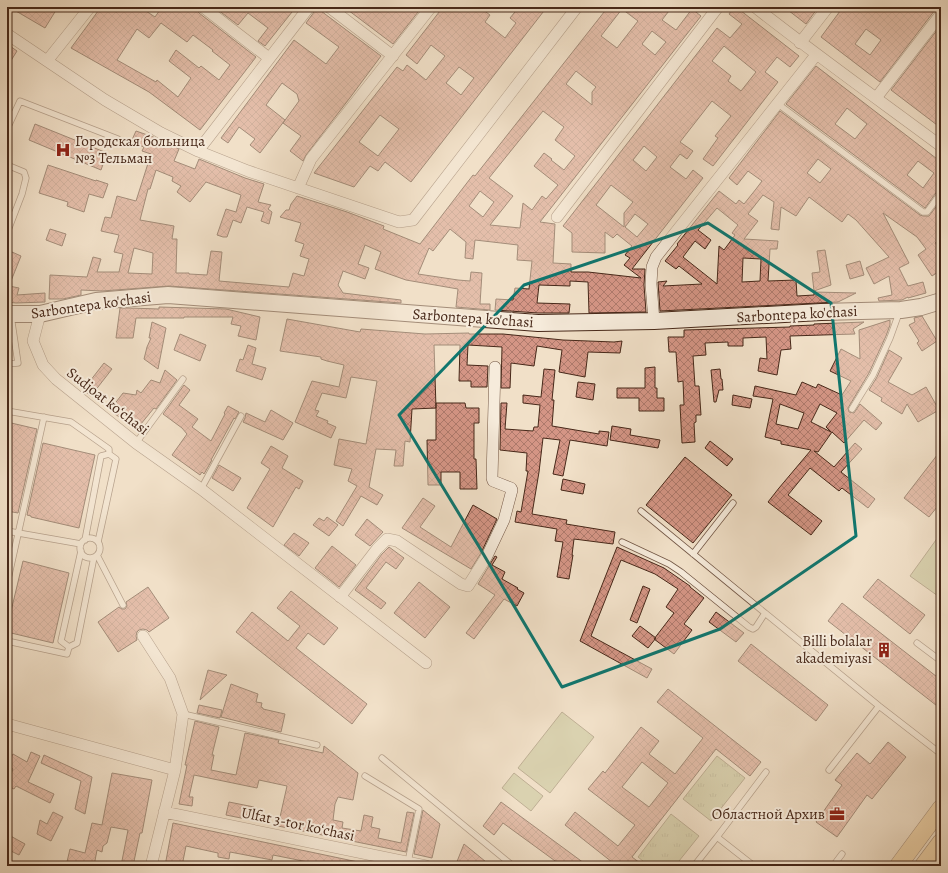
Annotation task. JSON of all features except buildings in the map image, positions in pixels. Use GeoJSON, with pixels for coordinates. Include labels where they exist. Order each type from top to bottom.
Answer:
{"type":"FeatureCollection","features":[{"type":"Feature","properties":{"kind":"main road"},"geometry":{"type":"LineString","coordinates":[[898,866],[941,808]]}},
{"type":"Feature","properties":{"kind":"main road"},"geometry":{"type":"LineString","coordinates":[[923,866],[941,842]]}},
{"type":"Feature","properties":{"kind":"street"},"geometry":{"type":"LineString","coordinates":[[47,61],[90,7]]}},
{"type":"Feature","properties":{"kind":"street"},"geometry":{"type":"LineString","coordinates":[[203,7],[269,58]]}},
{"type":"Feature","properties":{"kind":"street"},"geometry":{"type":"LineString","coordinates":[[198,151],[309,7]]}},
{"type":"Feature","properties":{"kind":"street"},"geometry":{"type":"LineString","coordinates":[[329,7],[393,56]]}},
{"type":"Feature","properties":{"kind":"street"},"geometry":{"type":"LineString","coordinates":[[298,188],[311,159],[431,7]]}},
{"type":"Feature","properties":{"kind":"street"},"geometry":{"type":"LineString","coordinates":[[7,34],[105,100],[161,133],[198,151],[298,188],[399,222],[413,220],[577,7]]}},
{"type":"Feature","properties":{"kind":"street"},"geometry":{"type":"LineString","coordinates":[[557,217],[718,7]]}},
{"type":"Feature","properties":{"kind":"street"},"geometry":{"type":"LineString","coordinates":[[755,7],[816,55],[941,146]]}},
{"type":"Feature","properties":{"kind":"street"},"geometry":{"type":"LineString","coordinates":[[800,43],[828,7]]}},
{"type":"Feature","properties":{"kind":"street"},"geometry":{"type":"LineString","coordinates":[[876,98],[941,14]]}},
{"type":"Feature","properties":{"kind":"street"},"geometry":{"type":"LineString","coordinates":[[654,321],[651,284],[652,267],[656,257],[816,55]]}},
{"type":"Feature","properties":{"kind":"street","name":"Sarbontepa ko'chasi"},"geometry":{"type":"LineString","coordinates":[[9,314],[40,314],[96,301],[168,295],[538,323],[654,321],[821,312],[901,310],[921,307],[941,301]]}},
{"type":"Feature","properties":{"kind":"street","name":"Sudjoat koʻchasi"},"geometry":{"type":"LineString","coordinates":[[40,314],[33,341],[43,365],[56,379],[136,443],[201,489],[426,663]]}},
{"type":"Feature","properties":{"kind":"street"},"geometry":{"type":"LineString","coordinates":[[340,597],[376,549],[387,539],[397,541],[461,584],[468,586],[486,556],[504,520],[512,490],[511,488],[493,481],[492,478],[495,367]]}},
{"type":"Feature","properties":{"kind":"street"},"geometry":{"type":"LineString","coordinates":[[143,636],[170,678],[183,714],[175,770],[151,866]]}},
{"type":"Feature","properties":{"kind":"street"},"geometry":{"type":"LineString","coordinates":[[7,724],[175,770]]}},
{"type":"Feature","properties":{"kind":"street","name":"Ulfat 3-tor koʻchasi"},"geometry":{"type":"LineString","coordinates":[[164,812],[426,866]]}},
{"type":"Feature","properties":{"kind":"lane"},"geometry":{"type":"LineString","coordinates":[[7,129],[20,101],[118,140]]}},
{"type":"Feature","properties":{"kind":"lane"},"geometry":{"type":"LineString","coordinates":[[778,104],[923,212],[927,212],[941,193]]}},
{"type":"Feature","properties":{"kind":"lane"},"geometry":{"type":"LineString","coordinates":[[7,165],[24,172],[26,178],[22,194],[7,233]]}},
{"type":"Feature","properties":{"kind":"lane"},"geometry":{"type":"LineString","coordinates":[[852,409],[873,375],[901,310]]}},
{"type":"Feature","properties":{"kind":"lane"},"geometry":{"type":"LineString","coordinates":[[7,364],[18,363],[9,314]]}},
{"type":"Feature","properties":{"kind":"lane"},"geometry":{"type":"LineString","coordinates":[[136,443],[183,380]]}},
{"type":"Feature","properties":{"kind":"lane"},"geometry":{"type":"LineString","coordinates":[[7,411],[71,422],[109,448],[109,454]]}},
{"type":"Feature","properties":{"kind":"lane"},"geometry":{"type":"LineString","coordinates":[[201,489],[241,416]]}},
{"type":"Feature","properties":{"kind":"lane"},"geometry":{"type":"LineString","coordinates":[[7,584],[44,417]]}},
{"type":"Feature","properties":{"kind":"lane"},"geometry":{"type":"LineString","coordinates":[[7,641],[67,654],[69,647],[77,643],[95,556],[100,550],[98,542],[116,459],[109,454],[101,456],[61,641],[69,647]]}},
{"type":"Feature","properties":{"kind":"lane"},"geometry":{"type":"LineString","coordinates":[[693,554],[733,503]]}},
{"type":"Feature","properties":{"kind":"lane"},"geometry":{"type":"LineString","coordinates":[[641,511],[879,706],[941,754]]}},
{"type":"Feature","properties":{"kind":"lane"},"geometry":{"type":"LineString","coordinates":[[7,531],[82,545],[91,538],[98,542]]}},
{"type":"Feature","properties":{"kind":"lane"},"geometry":{"type":"LineString","coordinates":[[622,542],[669,564],[753,629],[765,613]]}},
{"type":"Feature","properties":{"kind":"lane"},"geometry":{"type":"LineString","coordinates":[[82,545],[82,554],[88,557],[95,556]]}},
{"type":"Feature","properties":{"kind":"lane"},"geometry":{"type":"LineString","coordinates":[[95,556],[123,605]]}},
{"type":"Feature","properties":{"kind":"lane"},"geometry":{"type":"LineString","coordinates":[[917,643],[941,661]]}},
{"type":"Feature","properties":{"kind":"lane"},"geometry":{"type":"LineString","coordinates":[[829,770],[879,706]]}},
{"type":"Feature","properties":{"kind":"lane"},"geometry":{"type":"LineString","coordinates":[[183,714],[317,745]]}},
{"type":"Feature","properties":{"kind":"lane"},"geometry":{"type":"LineString","coordinates":[[382,758],[513,866]]}},
{"type":"Feature","properties":{"kind":"lane"},"geometry":{"type":"LineString","coordinates":[[694,866],[766,772]]}},
{"type":"Feature","properties":{"kind":"lane"},"geometry":{"type":"LineString","coordinates":[[365,776],[419,809],[408,862]]}},
{"type":"Feature","properties":{"kind":"lane"},"geometry":{"type":"LineString","coordinates":[[717,837],[754,866]]}},
{"type":"Feature","properties":{"kind":"lane"},"geometry":{"type":"LineString","coordinates":[[833,866],[842,854]]}},
{"type":"Feature","properties":{"kind":"highlighted area"},"geometry":{"type":"Polygon","coordinates":[[[708,223],[831,303],[856,536],[720,629],[562,687],[399,415],[524,285],[708,223]]]}},
{"type":"Feature","properties":{"kind":"green space"},"geometry":{"type":"Polygon","coordinates":[[[941,533],[941,592],[938,596],[910,576],[941,533]]]}},
{"type":"Feature","properties":{"kind":"green space"},"geometry":{"type":"Polygon","coordinates":[[[562,712],[594,737],[550,793],[518,768],[562,712]]]}},
{"type":"Feature","properties":{"kind":"green space"},"geometry":{"type":"Polygon","coordinates":[[[717,756],[745,778],[711,821],[683,799],[717,756]]]}},
{"type":"Feature","properties":{"kind":"green space"},"geometry":{"type":"Polygon","coordinates":[[[514,773],[543,796],[531,811],[502,788],[514,773]]]}},
{"type":"Feature","properties":{"kind":"green space"},"geometry":{"type":"Polygon","coordinates":[[[671,814],[699,836],[675,866],[649,866],[638,857],[671,814]]]}},
{"type":"Feature","properties":{"kind":"place","name":"Городская больница №3 Тельман"},"geometry":{"type":"Point","coordinates":[63,150]}},
{"type":"Feature","properties":{"kind":"place","name":"Billi bolalar akademiyasi"},"geometry":{"type":"Point","coordinates":[884,650]}},
{"type":"Feature","properties":{"kind":"place","name":"Областной Архив"},"geometry":{"type":"Point","coordinates":[837,814]}}]}
